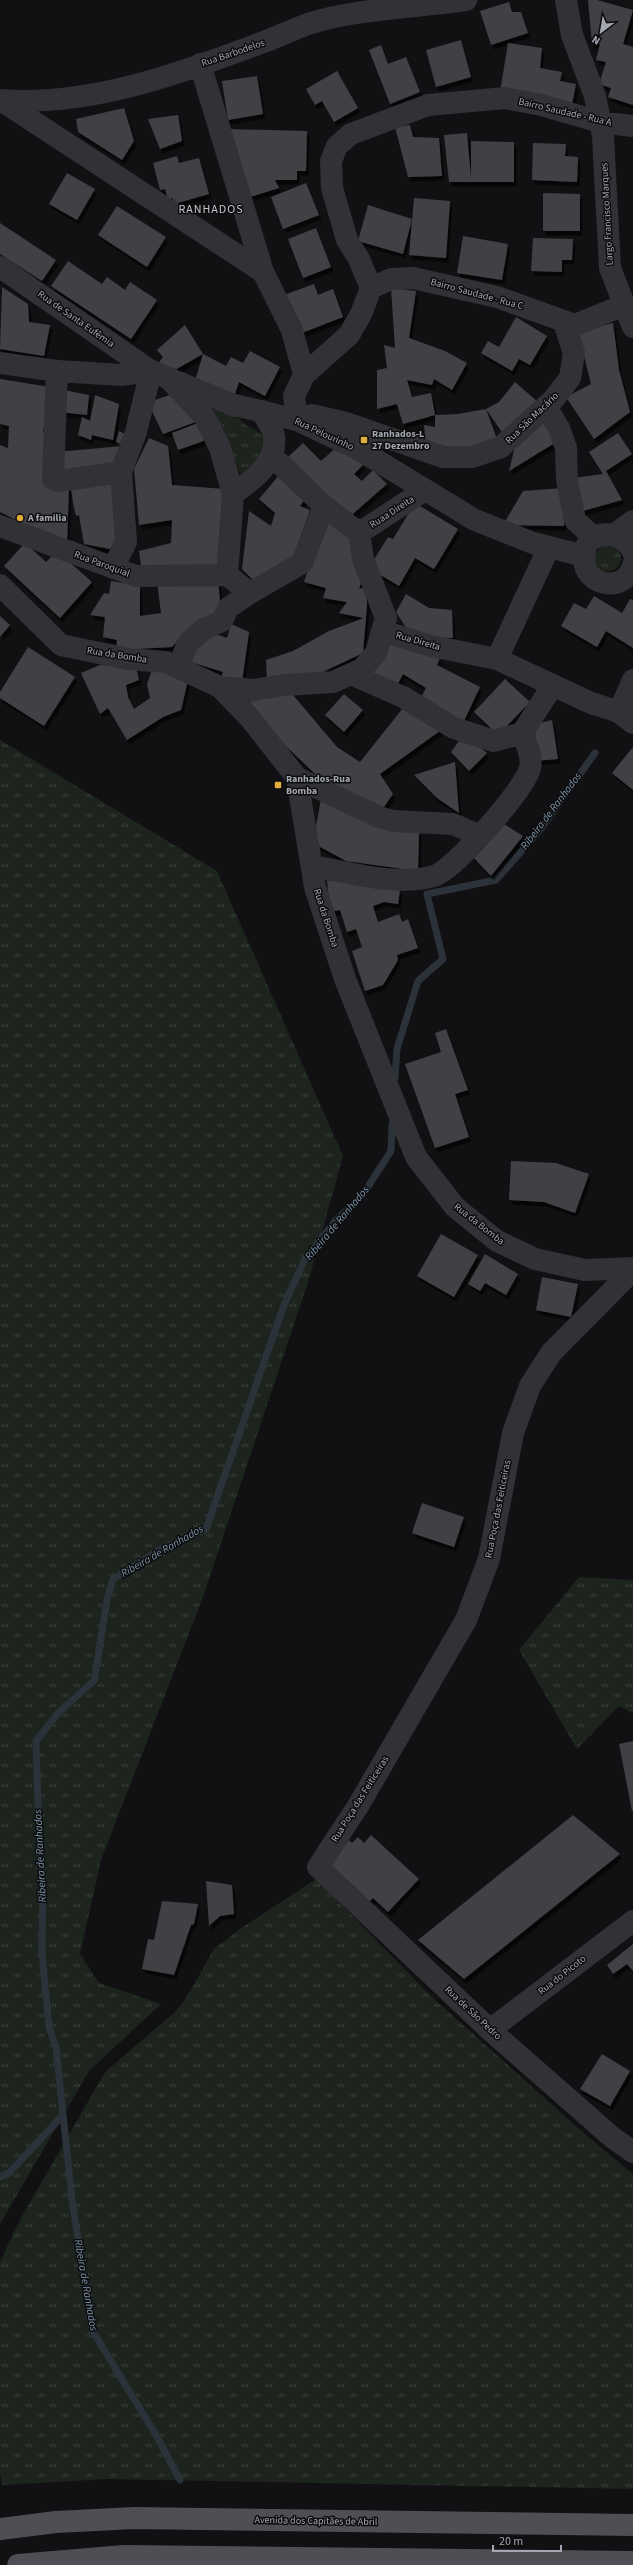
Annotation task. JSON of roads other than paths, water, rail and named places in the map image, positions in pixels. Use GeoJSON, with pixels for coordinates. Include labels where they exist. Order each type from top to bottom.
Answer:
{"type":"FeatureCollection","features":[{"type":"Feature","properties":{"kind":"main road","name":"Avenida dos Capitães de Abril"},"geometry":{"type":"LineString","coordinates":[[0,2529],[56,2522],[134,2518],[633,2525]]}},
{"type":"Feature","properties":{"kind":"main road"},"geometry":{"type":"LineString","coordinates":[[18,2565],[124,2556],[633,2562]]}},
{"type":"Feature","properties":{"kind":"street","name":"Rua Barbodelos"},"geometry":{"type":"LineString","coordinates":[[0,100],[27,102],[89,96],[151,81],[308,24],[358,12],[466,0]]}},
{"type":"Feature","properties":{"kind":"street","name":"Largo Francisco Marques"},"geometry":{"type":"LineString","coordinates":[[566,0],[572,35],[595,96],[603,136],[610,268],[633,327]]}},
{"type":"Feature","properties":{"kind":"street"},"geometry":{"type":"LineString","coordinates":[[200,64],[262,272],[292,330],[304,375]]}},
{"type":"Feature","properties":{"kind":"street","name":"Bairro Saudade - Rua A"},"geometry":{"type":"LineString","coordinates":[[372,288],[359,259],[347,240],[332,188],[331,161],[337,146],[352,134],[428,105],[505,98],[534,104],[600,122],[633,126]]}},
{"type":"Feature","properties":{"kind":"street"},"geometry":{"type":"LineString","coordinates":[[0,100],[262,272]]}},
{"type":"Feature","properties":{"kind":"street","name":"Rua de Santa Eufêmia"},"geometry":{"type":"LineString","coordinates":[[0,267],[151,371]]}},
{"type":"Feature","properties":{"kind":"street","name":"Bairro Saudade - Rua C"},"geometry":{"type":"LineString","coordinates":[[372,288],[391,279],[413,278],[497,297],[575,325],[624,305]]}},
{"type":"Feature","properties":{"kind":"street"},"geometry":{"type":"LineString","coordinates":[[297,420],[294,396],[304,375],[349,335],[361,314],[372,288]]}},
{"type":"Feature","properties":{"kind":"street","name":"Rua São Macário"},"geometry":{"type":"LineString","coordinates":[[297,420],[312,415],[346,423],[443,457],[472,457],[501,447],[546,407],[570,378],[574,353],[564,322]]}},
{"type":"Feature","properties":{"kind":"street"},"geometry":{"type":"LineString","coordinates":[[0,363],[122,376],[151,371],[136,432],[121,472],[126,542],[113,568]]}},
{"type":"Feature","properties":{"kind":"street"},"geometry":{"type":"LineString","coordinates":[[57,370],[53,479],[59,481],[121,472]]}},
{"type":"Feature","properties":{"kind":"street","name":"Rua Pelourinho"},"geometry":{"type":"LineString","coordinates":[[151,371],[171,381],[231,404],[297,420],[358,449],[475,520],[533,543],[549,547],[598,543]]}},
{"type":"Feature","properties":{"kind":"street"},"geometry":{"type":"LineString","coordinates":[[171,381],[204,416],[220,448],[233,494],[227,575],[250,593]]}},
{"type":"Feature","properties":{"kind":"street"},"geometry":{"type":"LineString","coordinates":[[546,407],[559,428],[566,448],[567,480],[575,520],[598,543]]}},
{"type":"Feature","properties":{"kind":"street"},"geometry":{"type":"LineString","coordinates":[[233,494],[254,481],[272,456],[274,436],[262,411]]}},
{"type":"Feature","properties":{"kind":"street"},"geometry":{"type":"LineString","coordinates":[[272,456],[324,506],[359,534]]}},
{"type":"Feature","properties":{"kind":"street","name":"Ruaa Direita"},"geometry":{"type":"LineString","coordinates":[[359,534],[425,490]]}},
{"type":"Feature","properties":{"kind":"street"},"geometry":{"type":"LineString","coordinates":[[178,667],[188,643],[204,629],[222,621],[228,608],[250,593],[302,563],[324,506]]}},
{"type":"Feature","properties":{"kind":"street"},"geometry":{"type":"LineString","coordinates":[[631,573],[614,584],[598,582],[587,571],[598,543],[633,521]]}},
{"type":"Feature","properties":{"kind":"street","name":"Rua Paroquial"},"geometry":{"type":"LineString","coordinates":[[0,526],[136,576],[227,575]]}},
{"type":"Feature","properties":{"kind":"street","name":"Rua Direita"},"geometry":{"type":"LineString","coordinates":[[359,534],[363,559],[386,618],[382,631],[439,647],[497,658],[591,704],[626,718]]}},
{"type":"Feature","properties":{"kind":"street"},"geometry":{"type":"LineString","coordinates":[[598,543],[623,538],[633,552]]}},
{"type":"Feature","properties":{"kind":"street"},"geometry":{"type":"LineString","coordinates":[[497,658],[549,547]]}},
{"type":"Feature","properties":{"kind":"street","name":"Rua da Bomba"},"geometry":{"type":"LineString","coordinates":[[0,586],[61,645],[128,659],[166,662],[220,686],[250,718],[297,778],[315,887],[345,979],[416,1157],[455,1207],[497,1241],[535,1259],[585,1270],[633,1269]]}},
{"type":"Feature","properties":{"kind":"street"},"geometry":{"type":"LineString","coordinates":[[220,686],[253,690],[285,685],[333,682],[362,669],[376,653],[382,631]]}},
{"type":"Feature","properties":{"kind":"street"},"geometry":{"type":"LineString","coordinates":[[351,674],[403,697],[454,728],[494,741],[522,733],[553,685]]}},
{"type":"Feature","properties":{"kind":"street"},"geometry":{"type":"LineString","coordinates":[[626,718],[633,680]]}},
{"type":"Feature","properties":{"kind":"street"},"geometry":{"type":"LineString","coordinates":[[312,866],[408,881],[436,876],[458,859],[502,812],[530,768],[529,753],[522,733]]}},
{"type":"Feature","properties":{"kind":"street"},"geometry":{"type":"LineString","coordinates":[[297,778],[379,817],[393,821],[453,824],[480,836]]}},
{"type":"Feature","properties":{"kind":"street","name":"Rua Poça das Feiticeiras"},"geometry":{"type":"LineString","coordinates":[[318,1866],[358,1806],[466,1620],[489,1560],[513,1433],[530,1386],[551,1353],[633,1269]]}},
{"type":"Feature","properties":{"kind":"street","name":"Rua de São Pedro"},"geometry":{"type":"LineString","coordinates":[[318,1866],[490,2030],[613,2138],[633,2152]]}},
{"type":"Feature","properties":{"kind":"street","name":"Rua do Picoto"},"geometry":{"type":"LineString","coordinates":[[490,2030],[633,1921]]}},
{"type":"Feature","properties":{"kind":"waterway","name":"Ribeira de Ranhados"},"geometry":{"type":"LineString","coordinates":[[395,1078],[397,1049],[418,981],[443,959],[427,894],[496,880],[540,830],[595,753]]}},
{"type":"Feature","properties":{"kind":"waterway","name":"Ribeira de Ranhados"},"geometry":{"type":"LineString","coordinates":[[180,2480],[156,2435],[92,2330],[72,2200],[56,2047],[49,2027],[42,1953],[43,1875],[39,1836],[36,1741],[59,1712],[94,1681],[107,1600],[113,1579],[161,1549],[206,1529],[284,1305],[305,1259],[336,1220],[362,1196],[391,1151],[392,1124]]}},
{"type":"Feature","properties":{"kind":"waterway","name":"Ribeira de Ranhados"},"geometry":{"type":"LineString","coordinates":[[0,2177],[9,2173],[62,2116]]}},
{"type":"Feature","properties":{"kind":"place","name":"Ranhados-L 27 Dezembro"},"geometry":{"type":"Point","coordinates":[364,440]}},
{"type":"Feature","properties":{"kind":"place","name":"A familia"},"geometry":{"type":"Point","coordinates":[20,518]}},
{"type":"Feature","properties":{"kind":"place","name":"Ranhados-Rua Bomba"},"geometry":{"type":"Point","coordinates":[278,785]}},
{"type":"Feature","properties":{"kind":"district","name":"RANHADOS"},"geometry":{"type":"Point","coordinates":[211,209]}}]}
